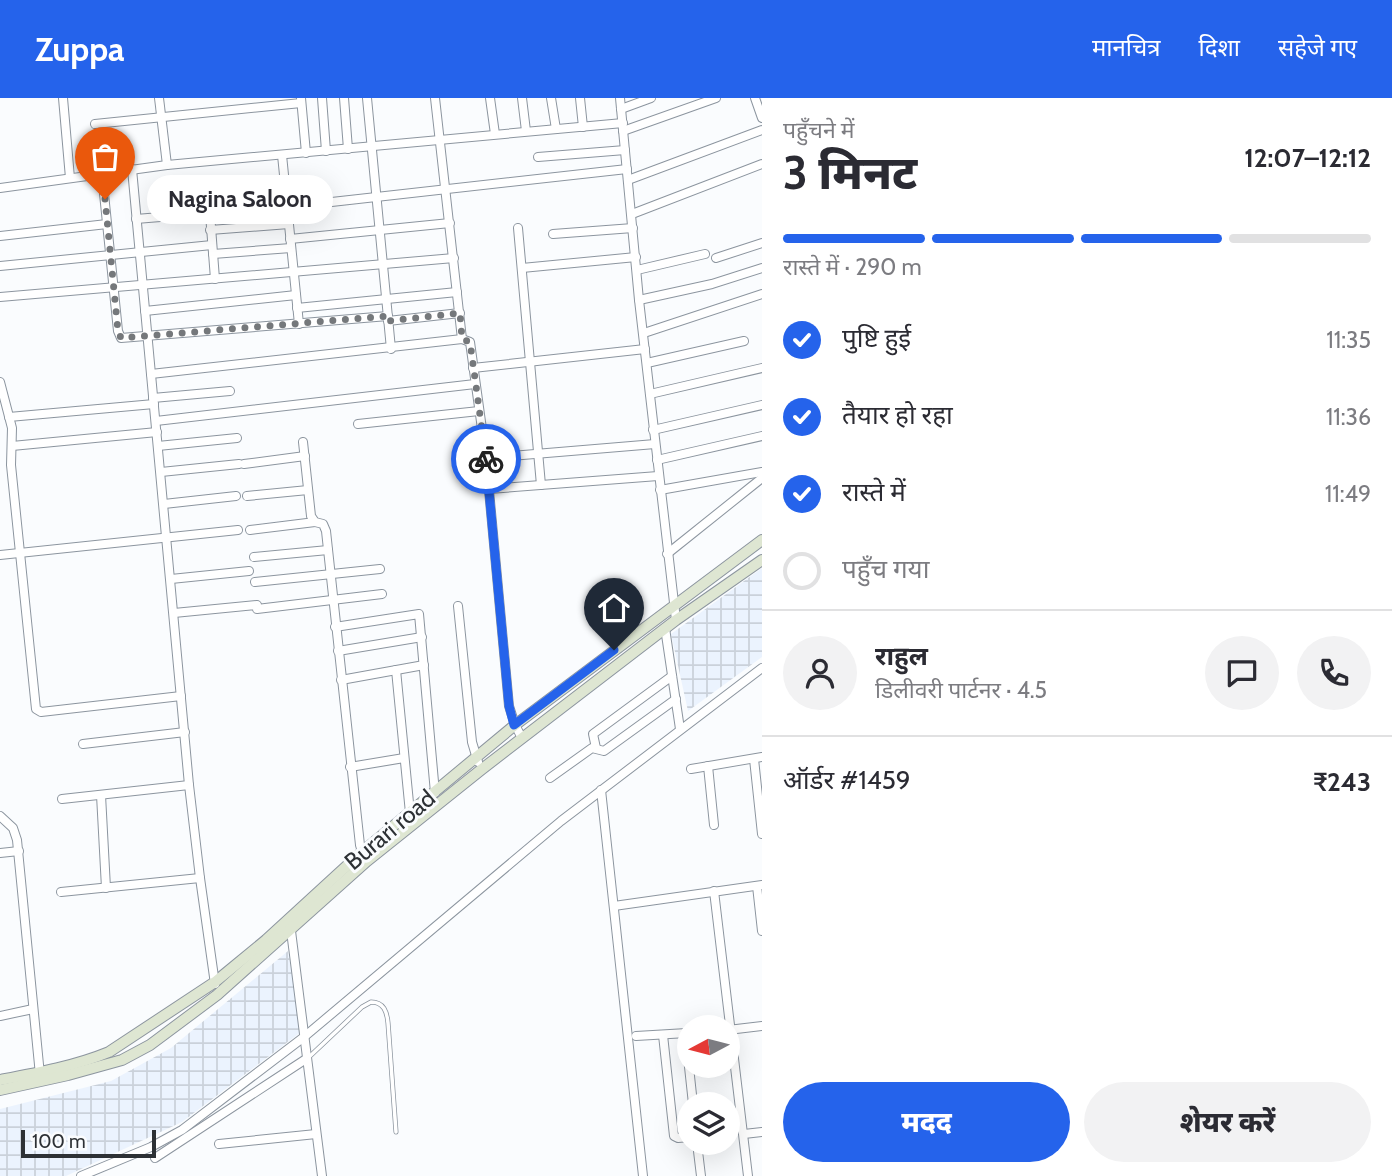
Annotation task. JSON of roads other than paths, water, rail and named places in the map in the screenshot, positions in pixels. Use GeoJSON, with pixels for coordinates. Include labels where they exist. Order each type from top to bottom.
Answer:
{"type":"FeatureCollection","features":[{"type":"Feature","properties":{"kind":"main road","name":"Burari road"},"geometry":{"type":"LineString","coordinates":[[0,1080],[40,1077],[122,1060],[137,1053],[217,995],[410,813],[514,725],[762,540]]}},
{"type":"Feature","properties":{"kind":"main road","name":"Burari road"},"geometry":{"type":"LineString","coordinates":[[365,857],[665,628],[762,560]]}},
{"type":"Feature","properties":{"kind":"main road","name":"Burari road"},"geometry":{"type":"LineString","coordinates":[[0,1090],[94,1058],[120,1046],[215,982],[288,927]]}},
{"type":"Feature","properties":{"kind":"street"},"geometry":{"type":"LineString","coordinates":[[63,98],[70,178]]}},
{"type":"Feature","properties":{"kind":"street"},"geometry":{"type":"LineString","coordinates":[[159,98],[167,165]]}},
{"type":"Feature","properties":{"kind":"street"},"geometry":{"type":"LineString","coordinates":[[322,98],[326,151]]}},
{"type":"Feature","properties":{"kind":"street"},"geometry":{"type":"LineString","coordinates":[[344,98],[348,149]]}},
{"type":"Feature","properties":{"kind":"street"},"geometry":{"type":"LineString","coordinates":[[367,98],[391,349]]}},
{"type":"Feature","properties":{"kind":"street"},"geometry":{"type":"LineString","coordinates":[[435,98],[462,339]]}},
{"type":"Feature","properties":{"kind":"street"},"geometry":{"type":"LineString","coordinates":[[490,98],[495,134]]}},
{"type":"Feature","properties":{"kind":"street"},"geometry":{"type":"LineString","coordinates":[[522,98],[526,131]]}},
{"type":"Feature","properties":{"kind":"street"},"geometry":{"type":"LineString","coordinates":[[551,98],[556,129]]}},
{"type":"Feature","properties":{"kind":"street"},"geometry":{"type":"LineString","coordinates":[[580,98],[583,127]]}},
{"type":"Feature","properties":{"kind":"street"},"geometry":{"type":"LineString","coordinates":[[620,98],[639,300],[676,620]]}},
{"type":"Feature","properties":{"kind":"street"},"geometry":{"type":"LineString","coordinates":[[621,109],[651,98]]}},
{"type":"Feature","properties":{"kind":"street"},"geometry":{"type":"LineString","coordinates":[[0,188],[167,165],[526,131],[623,127],[716,98]]}},
{"type":"Feature","properties":{"kind":"street"},"geometry":{"type":"LineString","coordinates":[[755,98],[762,118]]}},
{"type":"Feature","properties":{"kind":"street"},"geometry":{"type":"LineString","coordinates":[[94,124],[301,101],[306,153]]}},
{"type":"Feature","properties":{"kind":"street"},"geometry":{"type":"LineString","coordinates":[[628,180],[762,130]]}},
{"type":"Feature","properties":{"kind":"street"},"geometry":{"type":"LineString","coordinates":[[538,158],[625,150]]}},
{"type":"Feature","properties":{"kind":"street"},"geometry":{"type":"LineString","coordinates":[[282,155],[299,324]]}},
{"type":"Feature","properties":{"kind":"street"},"geometry":{"type":"LineString","coordinates":[[632,214],[762,164]]}},
{"type":"Feature","properties":{"kind":"street"},"geometry":{"type":"LineString","coordinates":[[132,169],[189,785],[217,995]]}},
{"type":"Feature","properties":{"kind":"street"},"geometry":{"type":"LineString","coordinates":[[287,207],[627,169]]}},
{"type":"Feature","properties":{"kind":"street"},"geometry":{"type":"LineString","coordinates":[[102,174],[121,338],[460,313]]}},
{"type":"Feature","properties":{"kind":"street"},"geometry":{"type":"LineString","coordinates":[[215,279],[209,201],[286,190]]}},
{"type":"Feature","properties":{"kind":"street"},"geometry":{"type":"LineString","coordinates":[[136,219],[209,213]]}},
{"type":"Feature","properties":{"kind":"street"},"geometry":{"type":"LineString","coordinates":[[0,266],[139,252],[291,244],[380,230],[450,223]]}},
{"type":"Feature","properties":{"kind":"street"},"geometry":{"type":"LineString","coordinates":[[0,236],[107,224]]}},
{"type":"Feature","properties":{"kind":"street"},"geometry":{"type":"LineString","coordinates":[[210,230],[289,224]]}},
{"type":"Feature","properties":{"kind":"street"},"geometry":{"type":"LineString","coordinates":[[518,228],[541,485]]}},
{"type":"Feature","properties":{"kind":"street"},"geometry":{"type":"LineString","coordinates":[[553,234],[633,228]]}},
{"type":"Feature","properties":{"kind":"street"},"geometry":{"type":"LineString","coordinates":[[716,258],[762,243]]}},
{"type":"Feature","properties":{"kind":"street"},"geometry":{"type":"LineString","coordinates":[[637,270],[705,254]]}},
{"type":"Feature","properties":{"kind":"street"},"geometry":{"type":"LineString","coordinates":[[522,268],[636,257]]}},
{"type":"Feature","properties":{"kind":"street"},"geometry":{"type":"LineString","coordinates":[[0,297],[454,258]]}},
{"type":"Feature","properties":{"kind":"street"},"geometry":{"type":"LineString","coordinates":[[639,300],[712,285],[762,268]]}},
{"type":"Feature","properties":{"kind":"street"},"geometry":{"type":"LineString","coordinates":[[297,308],[457,292]]}},
{"type":"Feature","properties":{"kind":"street"},"geometry":{"type":"LineString","coordinates":[[644,333],[762,294]]}},
{"type":"Feature","properties":{"kind":"street"},"geometry":{"type":"LineString","coordinates":[[145,310],[296,295]]}},
{"type":"Feature","properties":{"kind":"street"},"geometry":{"type":"LineString","coordinates":[[151,374],[462,339],[470,342],[486,458],[509,706],[514,725],[522,738]]}},
{"type":"Feature","properties":{"kind":"street"},"geometry":{"type":"LineString","coordinates":[[647,363],[744,341]]}},
{"type":"Feature","properties":{"kind":"street"},"geometry":{"type":"LineString","coordinates":[[473,368],[645,349]]}},
{"type":"Feature","properties":{"kind":"street"},"geometry":{"type":"LineString","coordinates":[[650,394],[762,368]]}},
{"type":"Feature","properties":{"kind":"street"},"geometry":{"type":"LineString","coordinates":[[0,382],[9,417],[11,466],[37,711],[181,695]]}},
{"type":"Feature","properties":{"kind":"street"},"geometry":{"type":"LineString","coordinates":[[156,421],[475,384]]}},
{"type":"Feature","properties":{"kind":"street"},"geometry":{"type":"LineString","coordinates":[[9,417],[230,391]]}},
{"type":"Feature","properties":{"kind":"street"},"geometry":{"type":"LineString","coordinates":[[653,430],[762,405]]}},
{"type":"Feature","properties":{"kind":"street"},"geometry":{"type":"LineString","coordinates":[[358,424],[479,411]]}},
{"type":"Feature","properties":{"kind":"street"},"geometry":{"type":"LineString","coordinates":[[12,446],[157,432]]}},
{"type":"Feature","properties":{"kind":"street"},"geometry":{"type":"LineString","coordinates":[[657,460],[762,436]]}},
{"type":"Feature","properties":{"kind":"street"},"geometry":{"type":"LineString","coordinates":[[158,446],[237,438]]}},
{"type":"Feature","properties":{"kind":"street"},"geometry":{"type":"LineString","coordinates":[[303,442],[312,516],[325,527],[350,767],[365,857]]}},
{"type":"Feature","properties":{"kind":"street"},"geometry":{"type":"LineString","coordinates":[[486,458],[655,444]]}},
{"type":"Feature","properties":{"kind":"street"},"geometry":{"type":"LineString","coordinates":[[161,472],[305,456]]}},
{"type":"Feature","properties":{"kind":"street"},"geometry":{"type":"LineString","coordinates":[[660,490],[762,472]]}},
{"type":"Feature","properties":{"kind":"street"},"geometry":{"type":"LineString","coordinates":[[489,489],[658,476]]}},
{"type":"Feature","properties":{"kind":"street"},"geometry":{"type":"LineString","coordinates":[[667,554],[762,478]]}},
{"type":"Feature","properties":{"kind":"street"},"geometry":{"type":"LineString","coordinates":[[247,496],[308,490]]}},
{"type":"Feature","properties":{"kind":"street"},"geometry":{"type":"LineString","coordinates":[[164,504],[236,496]]}},
{"type":"Feature","properties":{"kind":"street"},"geometry":{"type":"LineString","coordinates":[[250,530],[316,522]]}},
{"type":"Feature","properties":{"kind":"street"},"geometry":{"type":"LineString","coordinates":[[0,555],[238,530]]}},
{"type":"Feature","properties":{"kind":"street"},"geometry":{"type":"LineString","coordinates":[[254,557],[328,550]]}},
{"type":"Feature","properties":{"kind":"street"},"geometry":{"type":"LineString","coordinates":[[255,582],[380,569]]}},
{"type":"Feature","properties":{"kind":"street"},"geometry":{"type":"LineString","coordinates":[[171,579],[248,571]]}},
{"type":"Feature","properties":{"kind":"street"},"geometry":{"type":"LineString","coordinates":[[174,613],[257,605],[257,609],[382,594]]}},
{"type":"Feature","properties":{"kind":"street"},"geometry":{"type":"LineString","coordinates":[[458,606],[472,742],[476,759],[482,769]]}},
{"type":"Feature","properties":{"kind":"street"},"geometry":{"type":"LineString","coordinates":[[335,627],[419,614],[435,793]]}},
{"type":"Feature","properties":{"kind":"street"},"geometry":{"type":"LineString","coordinates":[[665,628],[680,729]]}},
{"type":"Feature","properties":{"kind":"street"},"geometry":{"type":"LineString","coordinates":[[338,651],[422,637]]}},
{"type":"Feature","properties":{"kind":"street"},"geometry":{"type":"LineString","coordinates":[[341,680],[424,665]]}},
{"type":"Feature","properties":{"kind":"street"},"geometry":{"type":"LineString","coordinates":[[81,1176],[151,1147],[182,1130],[304,1041],[561,821],[762,668]]}},
{"type":"Feature","properties":{"kind":"street"},"geometry":{"type":"LineString","coordinates":[[396,670],[410,813]]}},
{"type":"Feature","properties":{"kind":"street"},"geometry":{"type":"LineString","coordinates":[[596,748],[593,734],[672,676]]}},
{"type":"Feature","properties":{"kind":"street"},"geometry":{"type":"LineString","coordinates":[[550,778],[590,749],[604,751],[676,699]]}},
{"type":"Feature","properties":{"kind":"street"},"geometry":{"type":"LineString","coordinates":[[83,744],[185,732]]}},
{"type":"Feature","properties":{"kind":"street"},"geometry":{"type":"LineString","coordinates":[[350,767],[404,758]]}},
{"type":"Feature","properties":{"kind":"street"},"geometry":{"type":"LineString","coordinates":[[691,769],[758,758],[762,834]]}},
{"type":"Feature","properties":{"kind":"street"},"geometry":{"type":"LineString","coordinates":[[708,766],[714,825]]}},
{"type":"Feature","properties":{"kind":"street"},"geometry":{"type":"LineString","coordinates":[[62,799],[189,785]]}},
{"type":"Feature","properties":{"kind":"street"},"geometry":{"type":"LineString","coordinates":[[601,790],[643,1176]]}},
{"type":"Feature","properties":{"kind":"street"},"geometry":{"type":"LineString","coordinates":[[101,795],[106,888]]}},
{"type":"Feature","properties":{"kind":"street"},"geometry":{"type":"LineString","coordinates":[[0,816],[15,831],[19,850],[40,1077]]}},
{"type":"Feature","properties":{"kind":"street"},"geometry":{"type":"LineString","coordinates":[[0,853],[19,850]]}},
{"type":"Feature","properties":{"kind":"street"},"geometry":{"type":"LineString","coordinates":[[61,892],[200,878]]}},
{"type":"Feature","properties":{"kind":"street"},"geometry":{"type":"LineString","coordinates":[[614,906],[759,886],[762,930]]}},
{"type":"Feature","properties":{"kind":"street"},"geometry":{"type":"LineString","coordinates":[[714,891],[728,1015]]}},
{"type":"Feature","properties":{"kind":"street"},"geometry":{"type":"LineString","coordinates":[[288,927],[322,1176]]}},
{"type":"Feature","properties":{"kind":"street"},"geometry":{"type":"LineString","coordinates":[[0,1016],[33,1009]]}},
{"type":"Feature","properties":{"kind":"street"},"geometry":{"type":"LineString","coordinates":[[740,1029],[762,1026]]}},
{"type":"Feature","properties":{"kind":"street"},"geometry":{"type":"LineString","coordinates":[[636,1036],[677,1034]]}},
{"type":"Feature","properties":{"kind":"street"},"geometry":{"type":"LineString","coordinates":[[663,1035],[674,1136],[677,1138]]}},
{"type":"Feature","properties":{"kind":"street"},"geometry":{"type":"LineString","coordinates":[[155,1158],[306,1056]]}},
{"type":"Feature","properties":{"kind":"street"},"geometry":{"type":"LineString","coordinates":[[736,1078],[748,1176]]}},
{"type":"Feature","properties":{"kind":"street"},"geometry":{"type":"LineString","coordinates":[[744,1134],[762,1132]]}},
{"type":"Feature","properties":{"kind":"street"},"geometry":{"type":"LineString","coordinates":[[219,1144],[317,1134]]}},
{"type":"Feature","properties":{"kind":"street"},"geometry":{"type":"LineString","coordinates":[[698,1155],[701,1176]]}},
{"type":"Feature","properties":{"kind":"lane"},"geometry":{"type":"LineString","coordinates":[[306,1056],[362,1007],[371,1002],[382,1004],[388,1023],[396,1132]]}},
{"type":"Feature","properties":{"kind":"place","name":"Nagina Saloon"},"geometry":{"type":"Point","coordinates":[105,199]}}]}
